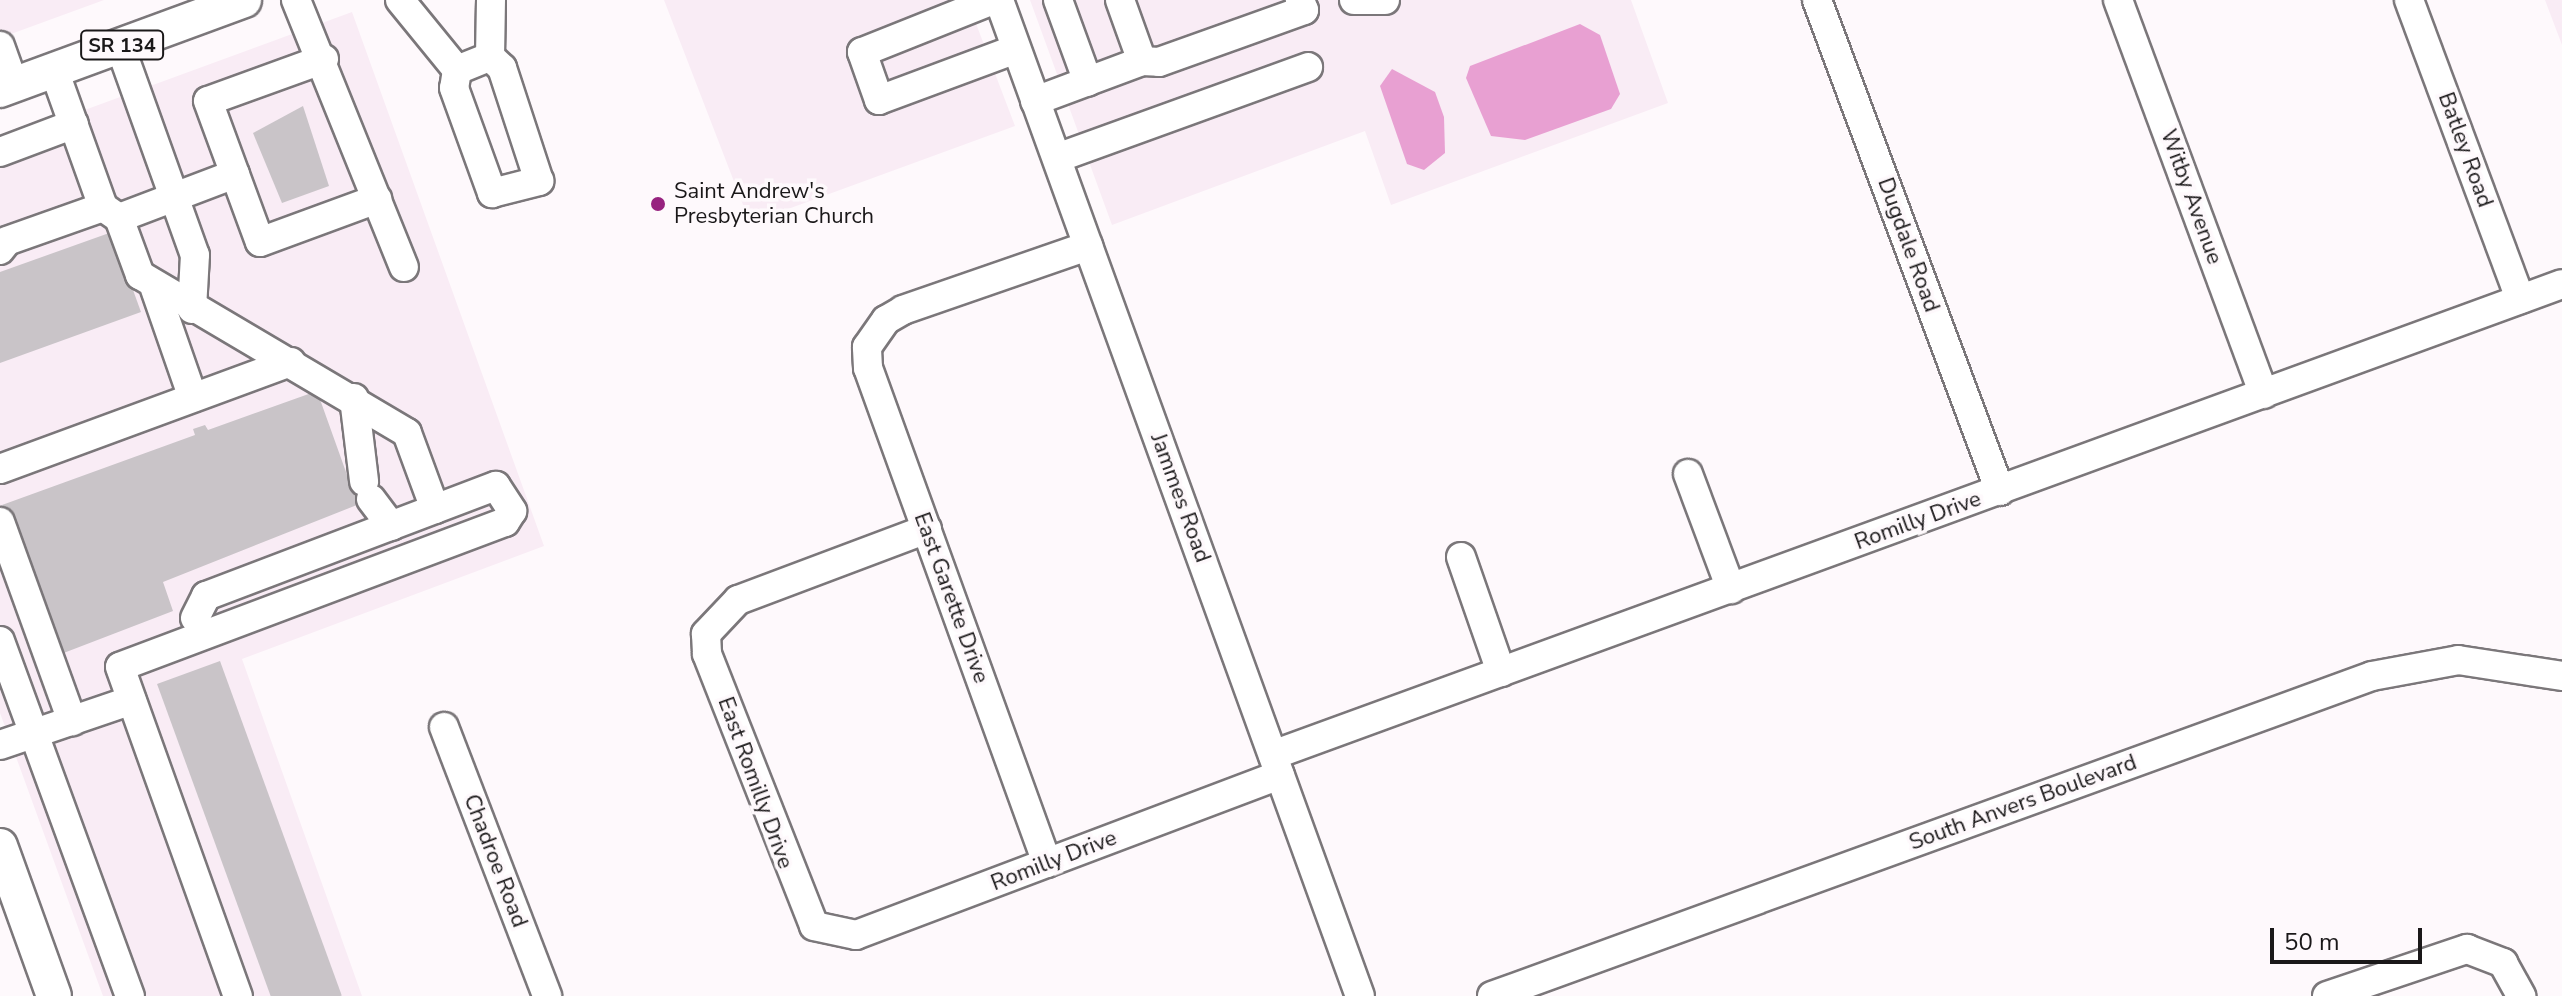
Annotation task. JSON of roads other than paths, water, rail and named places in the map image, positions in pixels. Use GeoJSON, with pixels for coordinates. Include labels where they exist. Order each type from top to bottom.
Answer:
{"type":"FeatureCollection","features":[{"type":"Feature","properties":{"kind":"main road","name":"SR 134"},"geometry":{"type":"LineString","coordinates":[[7,88],[244,0]]}},
{"type":"Feature","properties":{"kind":"main road"},"geometry":{"type":"LineString","coordinates":[[0,846],[54,996]]}},
{"type":"Feature","properties":{"kind":"street"},"geometry":{"type":"LineString","coordinates":[[296,0],[324,59],[404,267]]}},
{"type":"Feature","properties":{"kind":"street"},"geometry":{"type":"LineString","coordinates":[[400,0],[457,70],[454,88],[492,193],[539,181],[502,68],[490,57],[491,0]]}},
{"type":"Feature","properties":{"kind":"street"},"geometry":{"type":"LineString","coordinates":[[996,0],[862,52],[879,100],[1016,49]]}},
{"type":"Feature","properties":{"kind":"street","name":"Jammes Road"},"geometry":{"type":"LineString","coordinates":[[996,0],[1057,158],[1360,996]]}},
{"type":"Feature","properties":{"kind":"street"},"geometry":{"type":"LineString","coordinates":[[1058,0],[1088,82]]}},
{"type":"Feature","properties":{"kind":"street"},"geometry":{"type":"LineString","coordinates":[[1120,0],[1142,61]]}},
{"type":"Feature","properties":{"kind":"street"},"geometry":{"type":"LineString","coordinates":[[1035,101],[1142,61],[1159,62],[1304,10],[1300,0]]}},
{"type":"Feature","properties":{"kind":"street"},"geometry":{"type":"LineString","coordinates":[[1354,0],[1385,0]]}},
{"type":"Feature","properties":{"kind":"street","name":"Dugdale Road"},"geometry":{"type":"LineString","coordinates":[[1817,0],[2000,491]]}},
{"type":"Feature","properties":{"kind":"street","name":"Witby Avenue"},"geometry":{"type":"LineString","coordinates":[[2118,0],[2264,394]]}},
{"type":"Feature","properties":{"kind":"street","name":"Batley Road"},"geometry":{"type":"LineString","coordinates":[[2409,0],[2520,299]]}},
{"type":"Feature","properties":{"kind":"street"},"geometry":{"type":"LineString","coordinates":[[0,46],[7,88]]}},
{"type":"Feature","properties":{"kind":"street"},"geometry":{"type":"LineString","coordinates":[[120,46],[195,255],[192,309]]}},
{"type":"Feature","properties":{"kind":"street"},"geometry":{"type":"LineString","coordinates":[[457,70],[490,57]]}},
{"type":"Feature","properties":{"kind":"street"},"geometry":{"type":"LineString","coordinates":[[324,59],[208,101],[260,242],[377,199]]}},
{"type":"Feature","properties":{"kind":"street"},"geometry":{"type":"LineString","coordinates":[[1057,158],[1308,67]]}},
{"type":"Feature","properties":{"kind":"street"},"geometry":{"type":"LineString","coordinates":[[54,70],[74,124],[140,275],[155,289],[291,362],[407,433],[435,509]]}},
{"type":"Feature","properties":{"kind":"street"},"geometry":{"type":"LineString","coordinates":[[0,152],[74,124]]}},
{"type":"Feature","properties":{"kind":"street"},"geometry":{"type":"LineString","coordinates":[[0,250],[7,241],[175,197],[235,174]]}},
{"type":"Feature","properties":{"kind":"street","name":"East Garette Drive"},"geometry":{"type":"LineString","coordinates":[[1047,863],[868,368],[874,332],[903,310],[1088,246]]}},
{"type":"Feature","properties":{"kind":"street","name":"Romilly Drive"},"geometry":{"type":"LineString","coordinates":[[827,934],[856,935],[1047,863],[1501,672],[2562,284]]}},
{"type":"Feature","properties":{"kind":"street"},"geometry":{"type":"LineString","coordinates":[[155,289],[193,398]]}},
{"type":"Feature","properties":{"kind":"street"},"geometry":{"type":"LineString","coordinates":[[0,469],[291,362]]}},
{"type":"Feature","properties":{"kind":"street"},"geometry":{"type":"LineString","coordinates":[[354,398],[367,490],[391,526]]}},
{"type":"Feature","properties":{"kind":"street"},"geometry":{"type":"LineString","coordinates":[[1688,474],[1731,589]]}},
{"type":"Feature","properties":{"kind":"street"},"geometry":{"type":"LineString","coordinates":[[195,618],[206,596],[496,486],[512,511],[505,522],[120,667],[238,996]]}},
{"type":"Feature","properties":{"kind":"street"},"geometry":{"type":"LineString","coordinates":[[0,522],[72,721]]}},
{"type":"Feature","properties":{"kind":"street","name":"East Romilly Drive"},"geometry":{"type":"LineString","coordinates":[[827,934],[802,911],[707,654],[711,622],[738,600],[927,529]]}},
{"type":"Feature","properties":{"kind":"street"},"geometry":{"type":"LineString","coordinates":[[1461,557],[1501,672]]}},
{"type":"Feature","properties":{"kind":"street"},"geometry":{"type":"LineString","coordinates":[[0,641],[130,996]]}},
{"type":"Feature","properties":{"kind":"street","name":"South Anvers Boulevard"},"geometry":{"type":"LineString","coordinates":[[1492,996],[2372,676],[2458,660],[2562,676]]}},
{"type":"Feature","properties":{"kind":"street"},"geometry":{"type":"LineString","coordinates":[[0,745],[132,700]]}},
{"type":"Feature","properties":{"kind":"street","name":"Chadroe Road"},"geometry":{"type":"LineString","coordinates":[[444,727],[547,996]]}},
{"type":"Feature","properties":{"kind":"street"},"geometry":{"type":"LineString","coordinates":[[2327,996],[2446,953],[2485,952],[2503,963],[2521,996]]}},
{"type":"Feature","properties":{"kind":"place","name":"Saint Andrew's Presbyterian Church"},"geometry":{"type":"Point","coordinates":[658,204]}}]}
